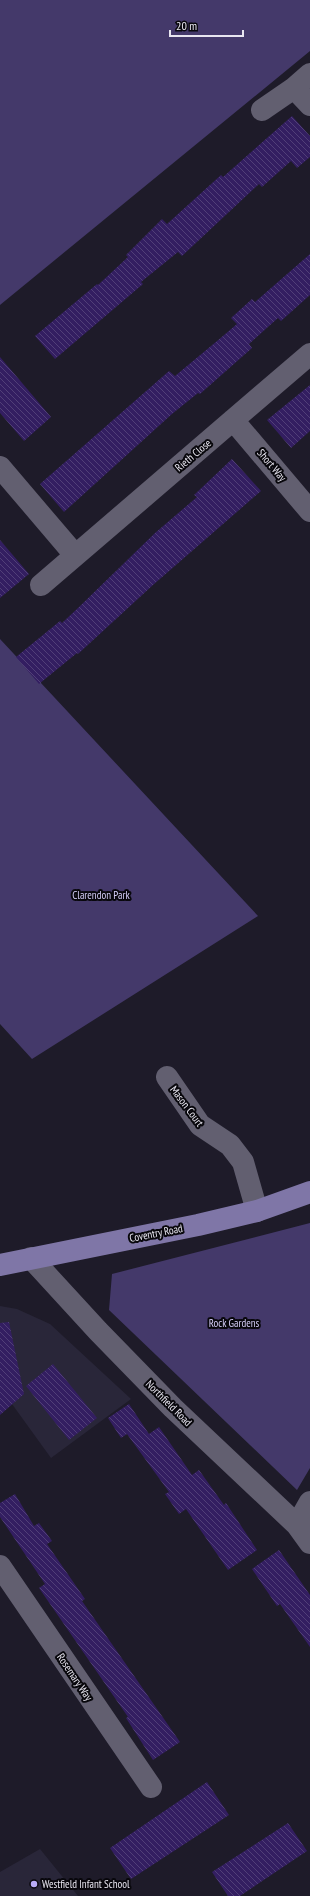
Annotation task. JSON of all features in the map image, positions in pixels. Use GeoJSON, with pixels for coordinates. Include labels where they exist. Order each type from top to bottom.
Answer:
{"type":"FeatureCollection","features":[{"type":"Feature","properties":{"kind":"main road","name":"Coventry Road"},"geometry":{"type":"LineString","coordinates":[[0,1265],[198,1225],[257,1211],[310,1192]]}},
{"type":"Feature","properties":{"kind":"street"},"geometry":{"type":"LineString","coordinates":[[262,110],[294,88],[310,74]]}},
{"type":"Feature","properties":{"kind":"street"},"geometry":{"type":"LineString","coordinates":[[294,88],[310,105]]}},
{"type":"Feature","properties":{"kind":"street","name":"Rieth Close"},"geometry":{"type":"LineString","coordinates":[[41,584],[310,354]]}},
{"type":"Feature","properties":{"kind":"street","name":"Short Way"},"geometry":{"type":"LineString","coordinates":[[233,420],[310,511]]}},
{"type":"Feature","properties":{"kind":"street"},"geometry":{"type":"LineString","coordinates":[[0,467],[75,555]]}},
{"type":"Feature","properties":{"kind":"street","name":"Mason Court"},"geometry":{"type":"LineString","coordinates":[[166,1078],[200,1125],[230,1145],[243,1162],[257,1211]]}},
{"type":"Feature","properties":{"kind":"street","name":"Northfield Road"},"geometry":{"type":"LineString","coordinates":[[31,1258],[98,1332],[173,1408],[297,1525],[310,1543]]}},
{"type":"Feature","properties":{"kind":"street"},"geometry":{"type":"LineString","coordinates":[[297,1525],[310,1502]]}},
{"type":"Feature","properties":{"kind":"street","name":"Rosemary Way"},"geometry":{"type":"LineString","coordinates":[[0,1566],[151,1787]]}},
{"type":"Feature","properties":{"kind":"shaded area"},"geometry":{"type":"Polygon","coordinates":[[[0,1306],[17,1309],[50,1324],[131,1399],[51,1458],[12,1404],[0,1414],[0,1306]]]}},
{"type":"Feature","properties":{"kind":"shaded area","name":"Westfield Infant School"},"geometry":{"type":"Polygon","coordinates":[[[40,1849],[78,1896],[0,1896],[0,1872],[40,1849]]]}},
{"type":"Feature","properties":{"kind":"green space"},"geometry":{"type":"Polygon","coordinates":[[[0,0],[310,0],[310,51],[0,305],[0,0]]]}},
{"type":"Feature","properties":{"kind":"green space","name":"Clarendon Park"},"geometry":{"type":"Polygon","coordinates":[[[0,639],[258,916],[32,1059],[0,1024],[0,639]]]}},
{"type":"Feature","properties":{"kind":"green space","name":"Rock Gardens"},"geometry":{"type":"Polygon","coordinates":[[[310,1223],[310,1468],[297,1490],[109,1310],[112,1274],[310,1223]]]}},
{"type":"Feature","properties":{"kind":"building"},"geometry":{"type":"Polygon","coordinates":[[[292,116],[310,136],[310,157],[297,168],[291,161],[262,187],[259,184],[182,256],[178,252],[141,282],[143,284],[55,359],[35,336],[97,284],[98,285],[128,257],[126,255],[162,219],[167,224],[221,175],[223,177],[292,116]]]}},
{"type":"Feature","properties":{"kind":"building"},"geometry":{"type":"Polygon","coordinates":[[[310,254],[310,295],[281,321],[278,318],[249,344],[252,348],[200,394],[198,393],[172,414],[64,512],[40,484],[169,371],[175,376],[237,324],[231,318],[252,299],[255,302],[310,254]]]}},
{"type":"Feature","properties":{"kind":"building"},"geometry":{"type":"Polygon","coordinates":[[[0,357],[51,417],[24,441],[0,413],[0,357]]]}},
{"type":"Feature","properties":{"kind":"building"},"geometry":{"type":"Polygon","coordinates":[[[310,385],[310,431],[291,448],[267,420],[310,385]]]}},
{"type":"Feature","properties":{"kind":"building"},"geometry":{"type":"Polygon","coordinates":[[[232,459],[261,491],[153,585],[78,654],[77,653],[39,684],[16,657],[60,621],[62,623],[155,533],[197,497],[194,495],[232,459]]]}},
{"type":"Feature","properties":{"kind":"building"},"geometry":{"type":"Polygon","coordinates":[[[0,540],[29,574],[0,598],[0,540]]]}},
{"type":"Feature","properties":{"kind":"building"},"geometry":{"type":"Polygon","coordinates":[[[9,1322],[24,1394],[0,1415],[0,1323],[9,1322]]]}},
{"type":"Feature","properties":{"kind":"building"},"geometry":{"type":"Polygon","coordinates":[[[53,1364],[97,1418],[69,1440],[26,1386],[53,1364]]]}},
{"type":"Feature","properties":{"kind":"building"},"geometry":{"type":"Polygon","coordinates":[[[129,1404],[149,1434],[159,1427],[192,1475],[199,1470],[224,1505],[226,1503],[257,1550],[228,1570],[186,1509],[179,1514],[165,1494],[169,1492],[127,1434],[121,1438],[108,1418],[129,1404]]]}},
{"type":"Feature","properties":{"kind":"building"},"geometry":{"type":"Polygon","coordinates":[[[15,1494],[34,1526],[39,1523],[52,1541],[47,1544],[85,1599],[82,1601],[180,1742],[153,1760],[126,1718],[128,1717],[39,1588],[45,1584],[0,1517],[0,1503],[15,1494]]]}},
{"type":"Feature","properties":{"kind":"building"},"geometry":{"type":"Polygon","coordinates":[[[279,1550],[310,1595],[310,1647],[280,1604],[277,1606],[252,1569],[279,1550]]]}},
{"type":"Feature","properties":{"kind":"building"},"geometry":{"type":"Polygon","coordinates":[[[207,1782],[229,1815],[131,1879],[110,1848],[207,1782]]]}},
{"type":"Feature","properties":{"kind":"building"},"geometry":{"type":"Polygon","coordinates":[[[288,1823],[307,1851],[240,1896],[228,1896],[212,1872],[288,1823]]]}},
{"type":"Feature","properties":{"kind":"place","name":"Westfield Infant School"},"geometry":{"type":"Point","coordinates":[34,1884]}}]}
